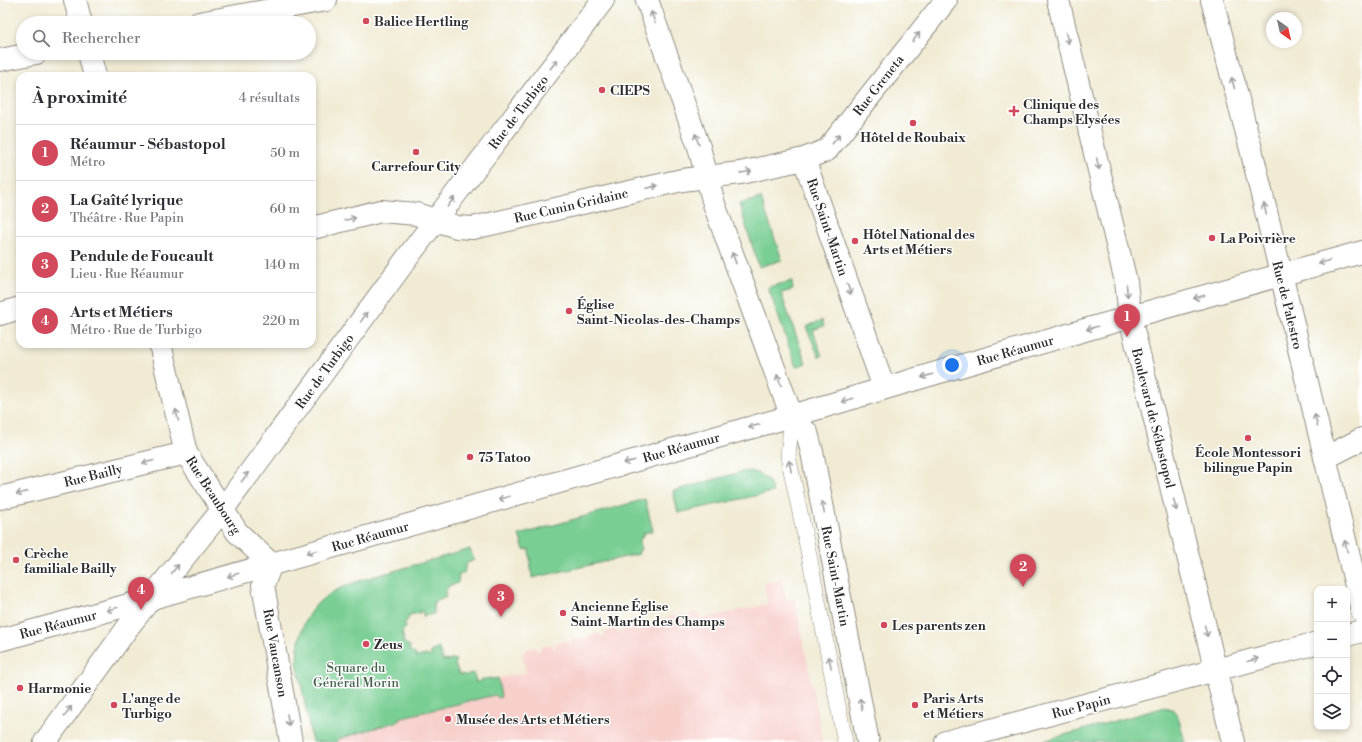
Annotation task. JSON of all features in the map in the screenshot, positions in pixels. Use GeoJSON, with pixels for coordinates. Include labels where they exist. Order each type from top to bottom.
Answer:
{"type":"FeatureCollection","features":[{"type":"Feature","properties":{"kind":"street"},"geometry":{"type":"LineString","coordinates":[[75,0],[79,16]]}},
{"type":"Feature","properties":{"kind":"street"},"geometry":{"type":"LineString","coordinates":[[238,16],[326,0]]}},
{"type":"Feature","properties":{"kind":"street","name":"Rue de Turbigo"},"geometry":{"type":"LineString","coordinates":[[45,742],[150,599],[223,509],[437,220],[603,0]]}},
{"type":"Feature","properties":{"kind":"street","name":"Rue Saint-Martin"},"geometry":{"type":"LineString","coordinates":[[647,0],[700,148],[717,212],[792,417],[807,433],[812,452],[868,742]]}},
{"type":"Feature","properties":{"kind":"street","name":"Rue Greneta"},"geometry":{"type":"LineString","coordinates":[[804,159],[827,150],[946,0]]}},
{"type":"Feature","properties":{"kind":"street","name":"Boulevard de Sébastopol"},"geometry":{"type":"LineString","coordinates":[[1058,0],[1126,282],[1130,317],[1234,742]]}},
{"type":"Feature","properties":{"kind":"street","name":"Rue de Palestro"},"geometry":{"type":"LineString","coordinates":[[1212,0],[1251,149],[1362,611]]}},
{"type":"Feature","properties":{"kind":"street"},"geometry":{"type":"LineString","coordinates":[[0,60],[16,57]]}},
{"type":"Feature","properties":{"kind":"street"},"geometry":{"type":"LineString","coordinates":[[91,60],[94,72]]}},
{"type":"Feature","properties":{"kind":"street"},"geometry":{"type":"LineString","coordinates":[[707,177],[740,173],[804,159]]}},
{"type":"Feature","properties":{"kind":"street","name":"Rue Saint-Martin"},"geometry":{"type":"LineString","coordinates":[[804,159],[884,388]]}},
{"type":"Feature","properties":{"kind":"street","name":"Rue Cunin Gridaine"},"geometry":{"type":"LineString","coordinates":[[316,227],[381,210],[416,214],[457,227],[473,228],[682,180],[707,177]]}},
{"type":"Feature","properties":{"kind":"street","name":"Rue Réaumur"},"geometry":{"type":"LineString","coordinates":[[0,640],[792,417],[884,388],[1362,252]]}},
{"type":"Feature","properties":{"kind":"street"},"geometry":{"type":"LineString","coordinates":[[0,314],[16,309]]}},
{"type":"Feature","properties":{"kind":"street","name":"Rue Beaubourg"},"geometry":{"type":"LineString","coordinates":[[161,348],[186,453],[237,532],[270,564]]}},
{"type":"Feature","properties":{"kind":"street"},"geometry":{"type":"LineString","coordinates":[[1325,458],[1362,439]]}},
{"type":"Feature","properties":{"kind":"street","name":"Rue Bailly"},"geometry":{"type":"LineString","coordinates":[[0,498],[186,453]]}},
{"type":"Feature","properties":{"kind":"street","name":"Rue Vaucanson"},"geometry":{"type":"LineString","coordinates":[[270,564],[263,586],[291,742]]}},
{"type":"Feature","properties":{"kind":"street"},"geometry":{"type":"LineString","coordinates":[[1350,634],[1362,631]]}},
{"type":"Feature","properties":{"kind":"street","name":"Rue Papin"},"geometry":{"type":"LineString","coordinates":[[946,742],[1314,644]]}},
{"type":"Feature","properties":{"kind":"lane","name":"Rue Saint-Martin"},"geometry":{"type":"LineString","coordinates":[[792,417],[788,456],[809,555],[845,742]]}},
{"type":"Feature","properties":{"kind":"shaded area"},"geometry":{"type":"Polygon","coordinates":[[[782,580],[786,600],[795,599],[823,742],[338,742],[337,739],[399,722],[398,718],[495,695],[501,697],[498,678],[526,673],[522,655],[525,650],[536,647],[537,651],[540,651],[540,647],[552,644],[553,648],[556,647],[555,643],[567,641],[568,644],[572,643],[571,639],[584,637],[584,640],[588,640],[587,636],[599,633],[601,637],[604,636],[603,632],[616,629],[617,633],[620,632],[620,629],[632,626],[633,629],[636,629],[635,625],[648,622],[648,626],[652,625],[651,621],[664,618],[665,623],[668,621],[667,617],[684,614],[685,617],[695,612],[700,614],[701,619],[768,604],[764,583],[782,580]]]}},
{"type":"Feature","properties":{"kind":"green space"},"geometry":{"type":"Polygon","coordinates":[[[761,198],[782,260],[759,267],[739,204],[761,198]]]}},
{"type":"Feature","properties":{"kind":"green space"},"geometry":{"type":"Polygon","coordinates":[[[792,281],[793,290],[781,293],[806,363],[796,367],[768,287],[792,281]]]}},
{"type":"Feature","properties":{"kind":"green space"},"geometry":{"type":"Polygon","coordinates":[[[822,320],[824,326],[813,330],[822,356],[819,357],[806,327],[822,320]]]}},
{"type":"Feature","properties":{"kind":"green space"},"geometry":{"type":"Polygon","coordinates":[[[751,471],[765,478],[770,484],[773,492],[678,513],[673,491],[741,472],[751,471]]]}},
{"type":"Feature","properties":{"kind":"green space"},"geometry":{"type":"Polygon","coordinates":[[[645,499],[653,531],[644,533],[639,542],[641,550],[638,551],[639,554],[532,578],[529,549],[524,550],[519,535],[645,499]]]}},
{"type":"Feature","properties":{"kind":"green space","name":"Square du Général Morin"},"geometry":{"type":"Polygon","coordinates":[[[470,549],[474,560],[466,564],[464,573],[459,575],[458,583],[448,586],[449,587],[445,591],[445,598],[433,602],[434,614],[423,616],[423,611],[420,611],[420,613],[409,615],[410,616],[404,625],[407,626],[402,632],[404,640],[402,641],[411,647],[408,649],[416,655],[416,657],[427,655],[429,657],[431,656],[430,652],[439,648],[443,661],[449,661],[452,659],[456,660],[455,664],[459,674],[466,675],[473,673],[477,683],[480,680],[498,678],[501,697],[498,698],[495,695],[399,718],[399,721],[338,739],[338,742],[312,742],[297,662],[299,640],[305,622],[313,608],[324,598],[353,583],[470,549]]]}},
{"type":"Feature","properties":{"kind":"green space"},"geometry":{"type":"Polygon","coordinates":[[[1165,707],[1174,710],[1177,713],[1185,742],[1039,742],[1165,707]]]}},
{"type":"Feature","properties":{"kind":"place","name":"Balice Hertling"},"geometry":{"type":"Point","coordinates":[366,21]}},
{"type":"Feature","properties":{"kind":"place","name":"CIEPS"},"geometry":{"type":"Point","coordinates":[602,90]}},
{"type":"Feature","properties":{"kind":"place","name":"Clinique des Champs Elysées"},"geometry":{"type":"Point","coordinates":[1014,111]}},
{"type":"Feature","properties":{"kind":"place","name":"Hôtel de Roubaix"},"geometry":{"type":"Point","coordinates":[913,123]}},
{"type":"Feature","properties":{"kind":"place","name":"Carrefour City"},"geometry":{"type":"Point","coordinates":[416,152]}},
{"type":"Feature","properties":{"kind":"place","name":"La Poivrière"},"geometry":{"type":"Point","coordinates":[1212,238]}},
{"type":"Feature","properties":{"kind":"place","name":"Hôtel National des Arts et Métiers"},"geometry":{"type":"Point","coordinates":[855,241]}},
{"type":"Feature","properties":{"kind":"place","name":"Église Saint-Nicolas-des-Champs"},"geometry":{"type":"Point","coordinates":[569,311]}},
{"type":"Feature","properties":{"kind":"place","name":"Réaumur - Sébastopol"},"geometry":{"type":"Point","coordinates":[1127,337]}},
{"type":"Feature","properties":{"kind":"place","name":"École Montessori bilingue Papin"},"geometry":{"type":"Point","coordinates":[1248,438]}},
{"type":"Feature","properties":{"kind":"place","name":"75 Tatoo"},"geometry":{"type":"Point","coordinates":[470,457]}},
{"type":"Feature","properties":{"kind":"place","name":"Crèche familiale Bailly"},"geometry":{"type":"Point","coordinates":[16,560]}},
{"type":"Feature","properties":{"kind":"place","name":"La Gaîté lyrique"},"geometry":{"type":"Point","coordinates":[1023,587]}},
{"type":"Feature","properties":{"kind":"place","name":"Arts et Métiers"},"geometry":{"type":"Point","coordinates":[141,610]}},
{"type":"Feature","properties":{"kind":"place","name":"Ancienne Église Saint-Martin des Champs"},"geometry":{"type":"Point","coordinates":[563,613]}},
{"type":"Feature","properties":{"kind":"place","name":"Pendule de Foucault"},"geometry":{"type":"Point","coordinates":[501,617]}},
{"type":"Feature","properties":{"kind":"place","name":"Les parents zen"},"geometry":{"type":"Point","coordinates":[884,625]}},
{"type":"Feature","properties":{"kind":"place","name":"Zeus"},"geometry":{"type":"Point","coordinates":[366,644]}},
{"type":"Feature","properties":{"kind":"place","name":"Harmonie"},"geometry":{"type":"Point","coordinates":[20,688]}},
{"type":"Feature","properties":{"kind":"place","name":"L'ange de Turbigo"},"geometry":{"type":"Point","coordinates":[114,705]}},
{"type":"Feature","properties":{"kind":"place","name":"Paris Arts et Métiers"},"geometry":{"type":"Point","coordinates":[915,705]}},
{"type":"Feature","properties":{"kind":"place","name":"Musée des Arts et Métiers"},"geometry":{"type":"Point","coordinates":[448,719]}}]}
